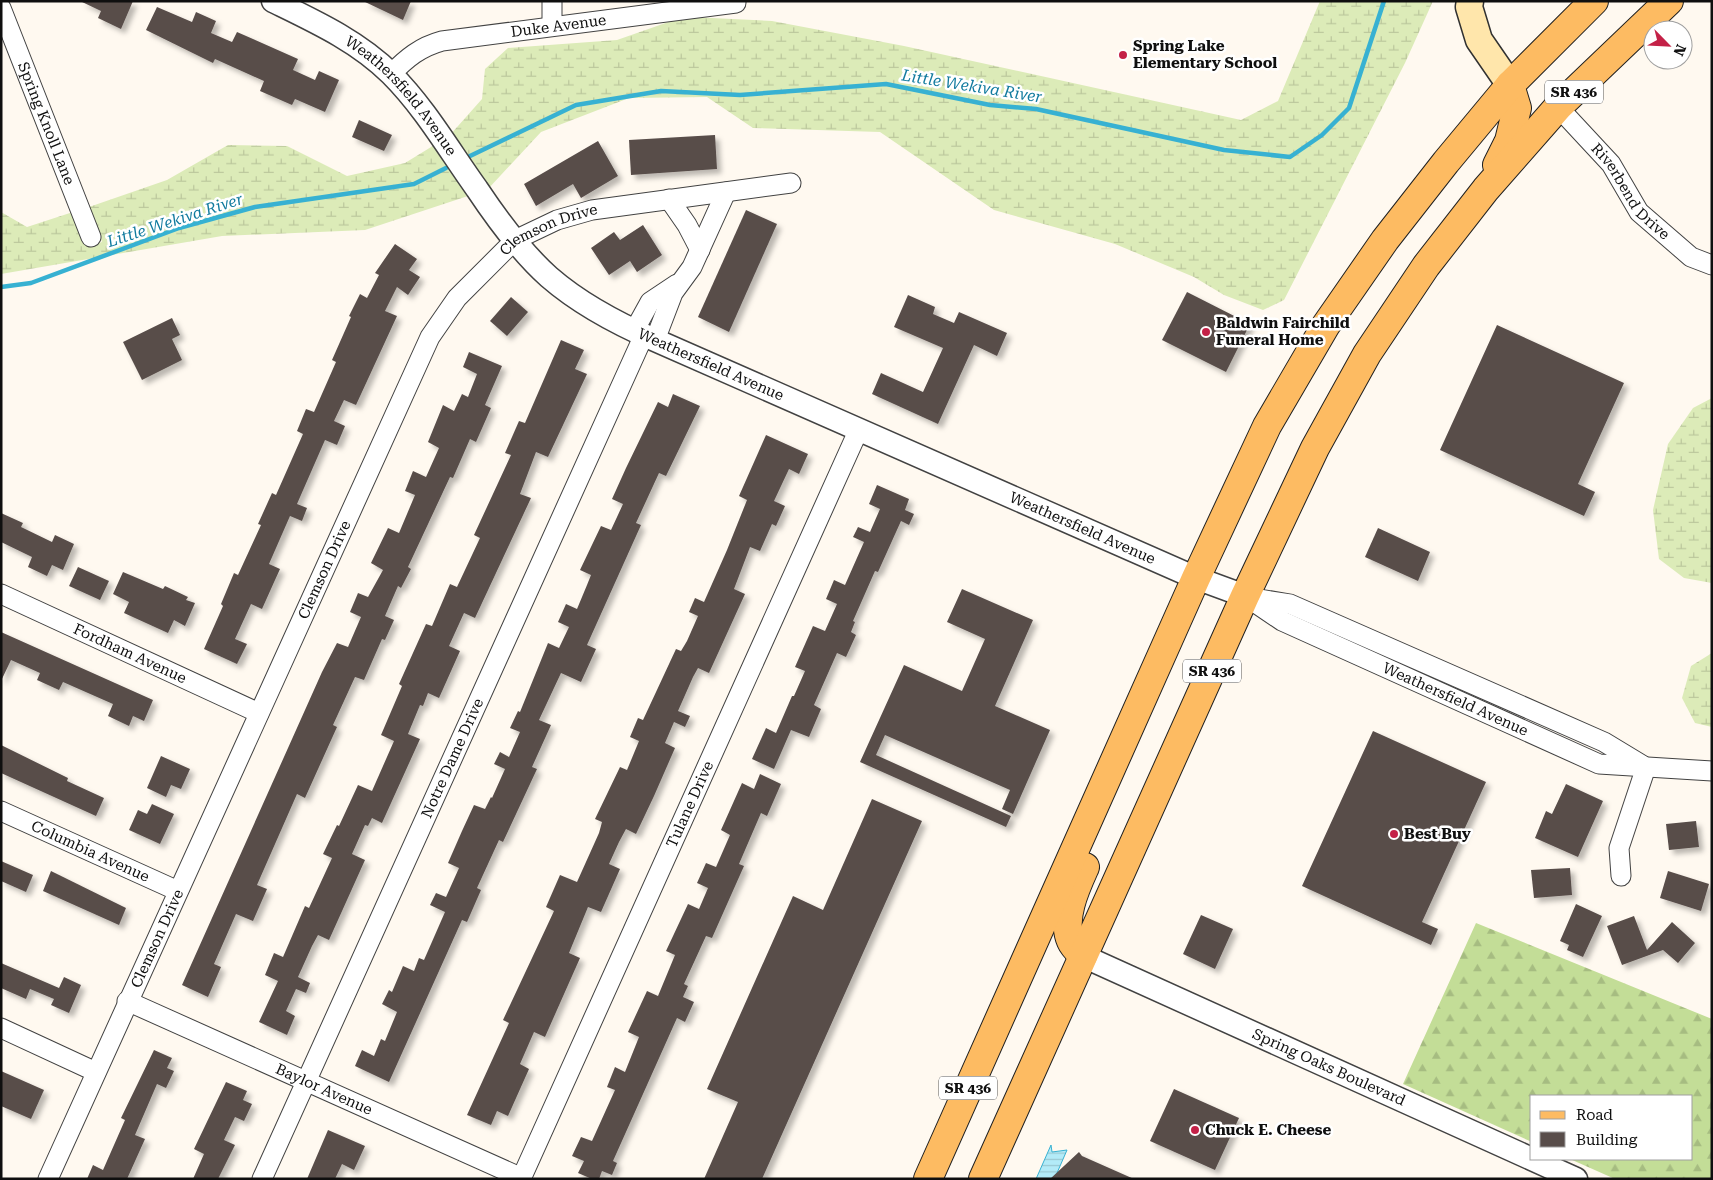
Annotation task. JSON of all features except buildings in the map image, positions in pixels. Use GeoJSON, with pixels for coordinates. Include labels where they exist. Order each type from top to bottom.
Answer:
{"type":"FeatureCollection","features":[{"type":"Feature","properties":{"kind":"main road"},"geometry":{"type":"LineString","coordinates":[[1470,1],[1469,7],[1479,40],[1510,86],[1517,108],[1509,141],[1486,189]]}},
{"type":"Feature","properties":{"kind":"main road","name":"SR 436"},"geometry":{"type":"LineString","coordinates":[[928,1179],[1196,578],[1267,426],[1326,326],[1384,240],[1510,86],[1594,1]]}},
{"type":"Feature","properties":{"kind":"main road","name":"SR 436"},"geometry":{"type":"LineString","coordinates":[[984,1179],[1245,596],[1315,448],[1367,354],[1426,266],[1486,189],[1558,107],[1669,1]]}},
{"type":"Feature","properties":{"kind":"main road"},"geometry":{"type":"LineString","coordinates":[[1083,956],[1071,942],[1068,931],[1071,907],[1091,852],[1086,824]]}},
{"type":"Feature","properties":{"kind":"street","name":"Weathersfield Avenue"},"geometry":{"type":"LineString","coordinates":[[272,1],[303,8],[391,74],[422,109],[478,191],[515,240],[548,276],[577,299],[645,335],[1196,578],[1245,596],[1290,604],[1604,742],[1646,767],[1712,771]]}},
{"type":"Feature","properties":{"kind":"street"},"geometry":{"type":"LineString","coordinates":[[552,1],[552,26]]}},
{"type":"Feature","properties":{"kind":"street","name":"Duke Avenue"},"geometry":{"type":"LineString","coordinates":[[391,74],[412,54],[426,45],[552,26],[736,2]]}},
{"type":"Feature","properties":{"kind":"street","name":"Spring Knoll Lane"},"geometry":{"type":"LineString","coordinates":[[1,8],[92,237]]}},
{"type":"Feature","properties":{"kind":"street","name":"Riverbend Drive"},"geometry":{"type":"LineString","coordinates":[[1558,107],[1612,164],[1639,212],[1691,257],[1712,265]]}},
{"type":"Feature","properties":{"kind":"street","name":"Clemson Drive"},"geometry":{"type":"LineString","coordinates":[[48,1179],[430,337],[457,298],[515,240],[556,220],[592,210],[791,183]]}},
{"type":"Feature","properties":{"kind":"street","name":"Notre Dame Drive"},"geometry":{"type":"LineString","coordinates":[[262,1179],[645,335],[666,307],[678,283],[692,267],[726,192]]}},
{"type":"Feature","properties":{"kind":"street"},"geometry":{"type":"LineString","coordinates":[[669,199],[687,225],[700,250]]}},
{"type":"Feature","properties":{"kind":"street","name":"Tulane Drive"},"geometry":{"type":"LineString","coordinates":[[522,1178],[859,429]]}},
{"type":"Feature","properties":{"kind":"street","name":"Fordham Avenue"},"geometry":{"type":"LineString","coordinates":[[1,594],[259,713]]}},
{"type":"Feature","properties":{"kind":"street"},"geometry":{"type":"LineString","coordinates":[[1621,876],[1618,848],[1646,767]]}},
{"type":"Feature","properties":{"kind":"street","name":"Columbia Avenue"},"geometry":{"type":"LineString","coordinates":[[1,811],[178,891]]}},
{"type":"Feature","properties":{"kind":"street","name":"Spring Oaks Boulevard"},"geometry":{"type":"LineString","coordinates":[[1083,956],[1530,1158]]}},
{"type":"Feature","properties":{"kind":"street","name":"Baylor Avenue"},"geometry":{"type":"LineString","coordinates":[[128,1001],[522,1178]]}},
{"type":"Feature","properties":{"kind":"street"},"geometry":{"type":"LineString","coordinates":[[1,1028],[96,1072]]}},
{"type":"Feature","properties":{"kind":"street","name":"Spring Oaks Boulevard"},"geometry":{"type":"LineString","coordinates":[[1534,1160],[1576,1179]]}},
{"type":"Feature","properties":{"kind":"green space"},"geometry":{"type":"Polygon","coordinates":[[[1320,1],[1433,1],[1405,63],[1284,300],[1263,310],[1224,295],[1194,277],[1115,244],[994,210],[880,132],[753,128],[707,97],[629,98],[541,132],[488,189],[450,135],[482,99],[485,69],[508,48],[617,40],[677,19],[690,17],[772,21],[904,46],[1241,120],[1278,101],[1320,1]]]}},
{"type":"Feature","properties":{"kind":"green space"},"geometry":{"type":"Polygon","coordinates":[[[436,144],[471,195],[365,230],[222,236],[1,274],[1,212],[27,227],[73,212],[86,246],[102,242],[89,207],[167,180],[228,145],[287,146],[347,176],[405,163],[436,144]]]}},
{"type":"Feature","properties":{"kind":"green space"},"geometry":{"type":"Polygon","coordinates":[[[1712,398],[1712,583],[1684,578],[1659,559],[1653,510],[1668,444],[1693,408],[1712,398]]]}},
{"type":"Feature","properties":{"kind":"green space"},"geometry":{"type":"Polygon","coordinates":[[[1712,653],[1712,727],[1695,723],[1682,698],[1691,666],[1712,653]]]}},
{"type":"Feature","properties":{"kind":"green space"},"geometry":{"type":"Polygon","coordinates":[[[1476,923],[1712,1019],[1712,1179],[1615,1179],[1572,1160],[1693,1160],[1693,1095],[1530,1095],[1530,1141],[1403,1084],[1476,923]]]}},
{"type":"Feature","properties":{"kind":"water"},"geometry":{"type":"Polygon","coordinates":[[[1051,1145],[1052,1152],[1067,1150],[1057,1173],[1058,1179],[1036,1179],[1051,1145]]]}},
{"type":"Feature","properties":{"kind":"waterway","name":"Little Wekiva River"},"geometry":{"type":"LineString","coordinates":[[470,156],[576,105],[661,91],[740,95],[886,84],[990,105],[1036,109],[1224,150],[1290,157],[1322,135],[1349,108],[1384,1]]}},
{"type":"Feature","properties":{"kind":"waterway","name":"Little Wekiva River"},"geometry":{"type":"LineString","coordinates":[[1,287],[31,283],[179,228],[255,207],[414,184],[446,168]]}},
{"type":"Feature","properties":{"kind":"place","name":"Spring Lake Elementary School"},"geometry":{"type":"Point","coordinates":[1123,55]}},
{"type":"Feature","properties":{"kind":"place","name":"Baldwin Fairchild Funeral Home"},"geometry":{"type":"Point","coordinates":[1206,332]}},
{"type":"Feature","properties":{"kind":"place","name":"Best Buy"},"geometry":{"type":"Point","coordinates":[1394,834]}},
{"type":"Feature","properties":{"kind":"place","name":"Chuck E. Cheese"},"geometry":{"type":"Point","coordinates":[1195,1130]}}]}
